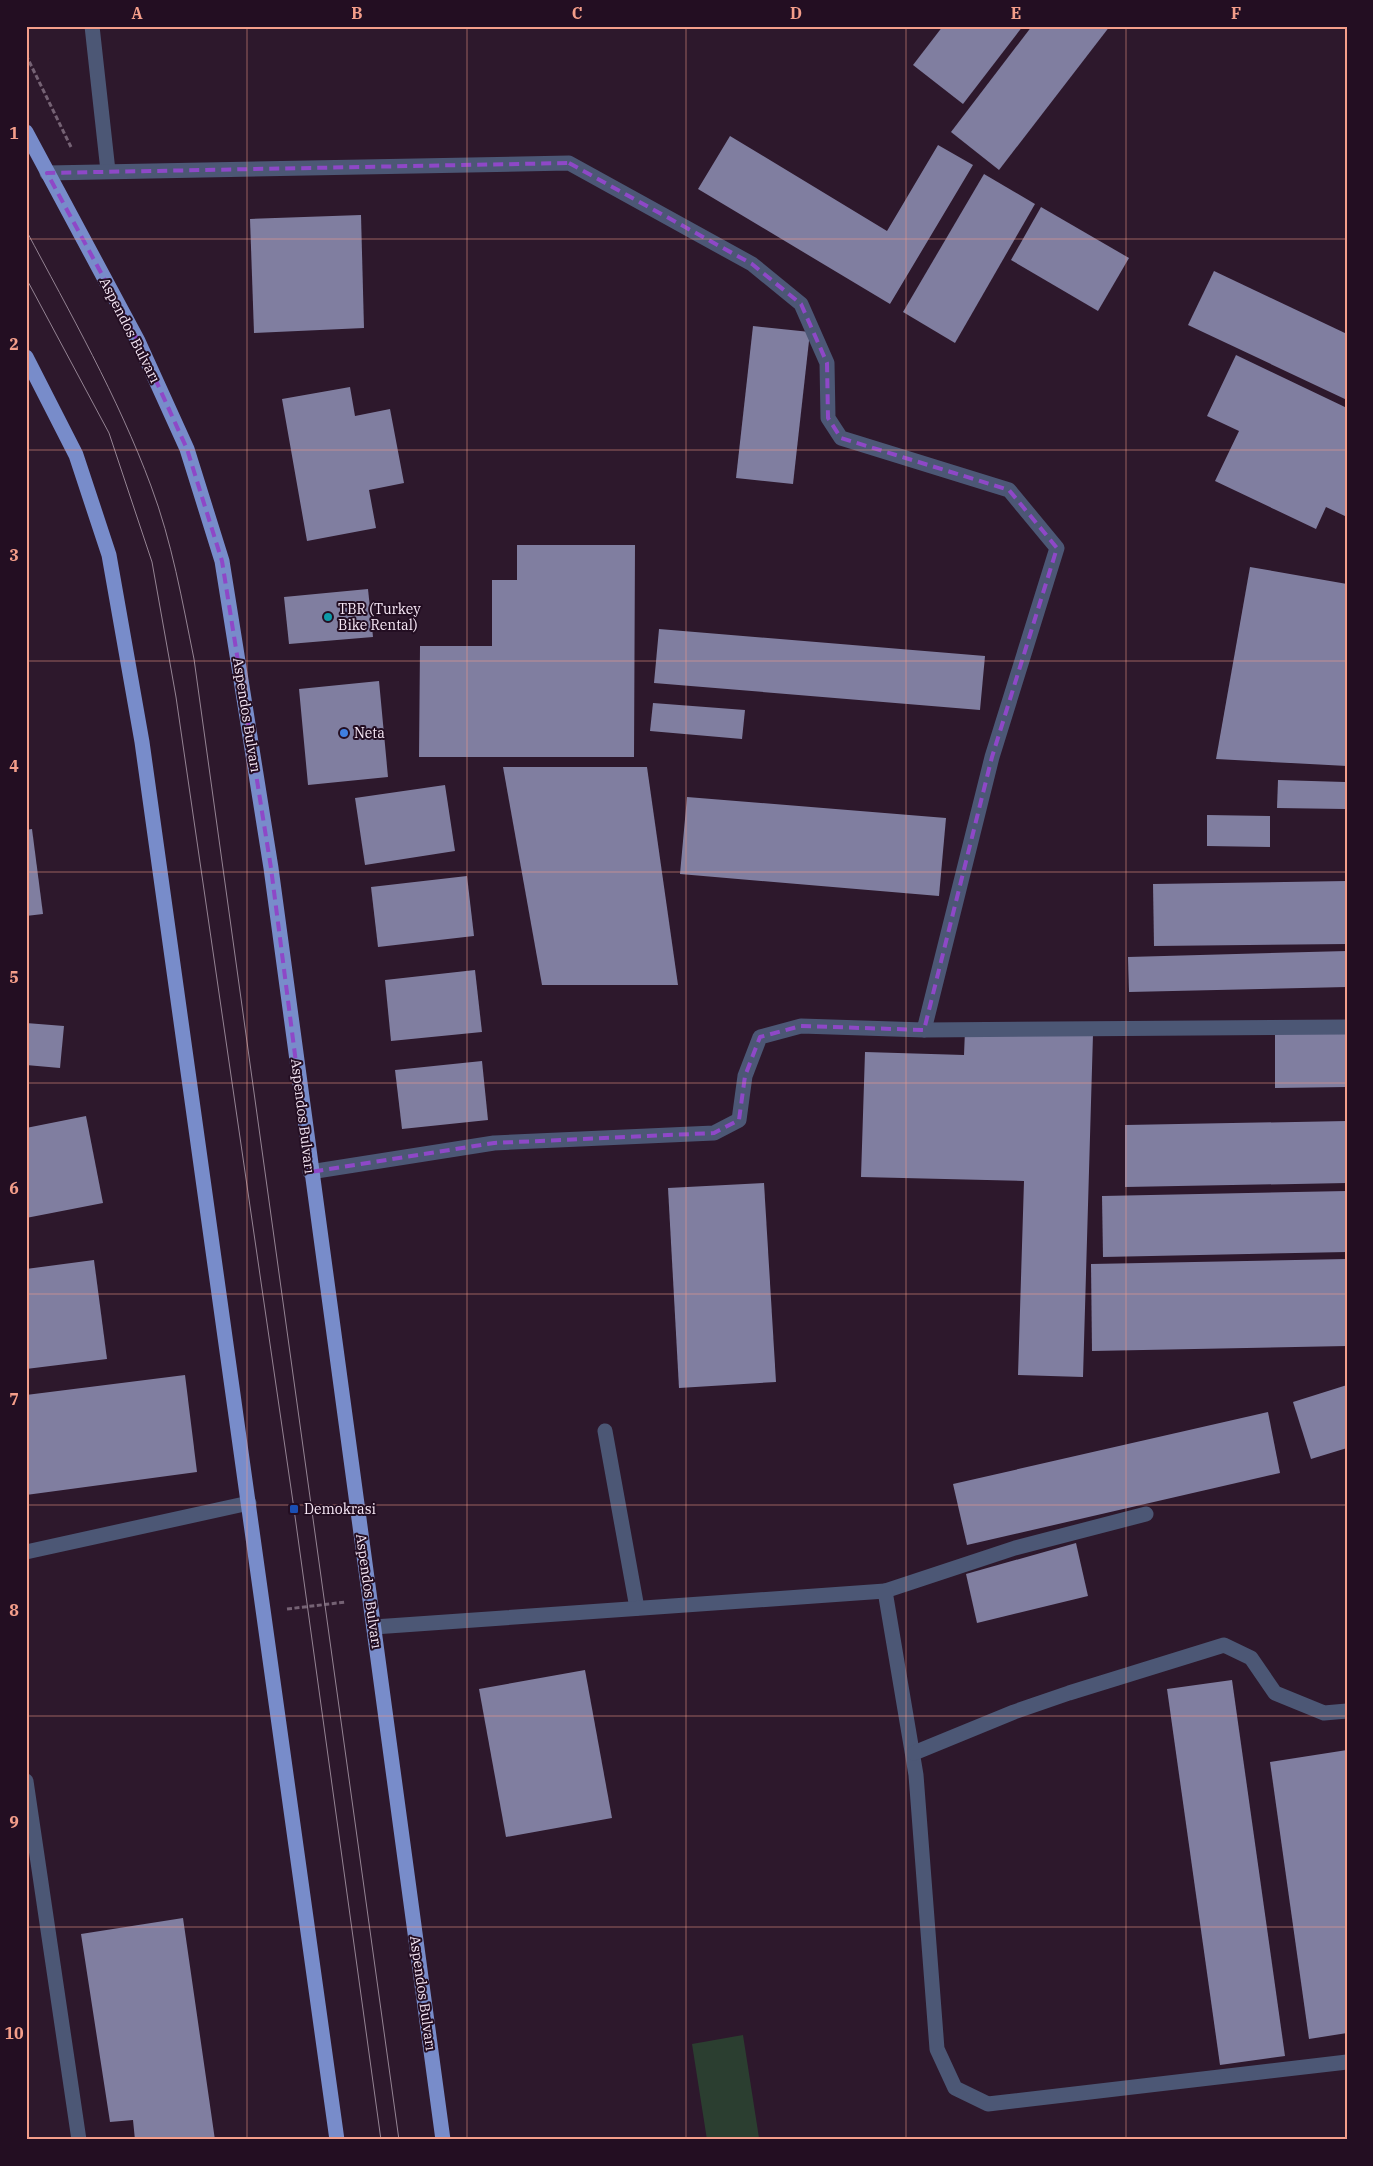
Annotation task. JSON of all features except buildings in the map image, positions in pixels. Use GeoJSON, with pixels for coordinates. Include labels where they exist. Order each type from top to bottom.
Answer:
{"type":"FeatureCollection","features":[{"type":"Feature","properties":{"kind":"main road","name":"Aspendos Bulvarı"},"geometry":{"type":"LineString","coordinates":[[26,132],[138,340],[187,449],[222,562],[270,868],[443,2140]]}},
{"type":"Feature","properties":{"kind":"main road"},"geometry":{"type":"LineString","coordinates":[[26,357],[76,455],[109,555],[142,742],[338,2140]]}},
{"type":"Feature","properties":{"kind":"street"},"geometry":{"type":"LineString","coordinates":[[92,26],[108,171]]}},
{"type":"Feature","properties":{"kind":"street"},"geometry":{"type":"LineString","coordinates":[[47,173],[569,162],[752,264],[801,304],[827,363],[828,418],[841,438],[1010,490],[1057,548],[992,757],[924,1030]]}},
{"type":"Feature","properties":{"kind":"street"},"geometry":{"type":"LineString","coordinates":[[310,1172],[494,1143],[714,1133],[739,1120],[745,1076],[760,1037],[801,1026],[924,1030],[1347,1026]]}},
{"type":"Feature","properties":{"kind":"street"},"geometry":{"type":"LineString","coordinates":[[605,1432],[637,1608]]}},
{"type":"Feature","properties":{"kind":"street"},"geometry":{"type":"LineString","coordinates":[[26,1552],[249,1503]]}},
{"type":"Feature","properties":{"kind":"street"},"geometry":{"type":"LineString","coordinates":[[374,1627],[885,1591],[1015,1548],[1146,1514]]}},
{"type":"Feature","properties":{"kind":"street"},"geometry":{"type":"LineString","coordinates":[[885,1591],[914,1752],[937,2049],[954,2088],[988,2104],[1347,2062]]}},
{"type":"Feature","properties":{"kind":"street"},"geometry":{"type":"LineString","coordinates":[[914,1752],[1050,1700],[1224,1645],[1251,1658],[1275,1692],[1324,1713],[1347,1711]]}},
{"type":"Feature","properties":{"kind":"street"},"geometry":{"type":"LineString","coordinates":[[26,1781],[79,2140]]}},
{"type":"Feature","properties":{"kind":"path"},"geometry":{"type":"LineString","coordinates":[[26,55],[84,172]]}},
{"type":"Feature","properties":{"kind":"path"},"geometry":{"type":"LineString","coordinates":[[264,1612],[370,1599]]}},
{"type":"Feature","properties":{"kind":"highlighted area"},"geometry":{"type":"Polygon","coordinates":[[[569,163],[752,264],[801,304],[827,363],[828,418],[841,438],[1009,490],[1057,548],[992,757],[924,1030],[801,1026],[760,1037],[745,1076],[739,1120],[714,1133],[494,1143],[310,1172],[271,868],[222,561],[187,449],[138,341],[47,173],[569,163]]]}},
{"type":"Feature","properties":{"kind":"green space"},"geometry":{"type":"Polygon","coordinates":[[[743,2035],[759,2138],[707,2140],[692,2044],[743,2035]]]}},
{"type":"Feature","properties":{"kind":"tram line"},"geometry":{"type":"LineString","coordinates":[[26,230],[109,388],[151,486],[171,550],[194,659],[399,2140]]}},
{"type":"Feature","properties":{"kind":"tram line"},"geometry":{"type":"LineString","coordinates":[[26,278],[109,433],[152,562],[176,697],[294,1509],[381,2140]]}},
{"type":"Feature","properties":{"kind":"place","name":"TBR (Turkey Bike Rental)"},"geometry":{"type":"Point","coordinates":[328,617]}},
{"type":"Feature","properties":{"kind":"place","name":"Neta"},"geometry":{"type":"Point","coordinates":[344,733]}},
{"type":"Feature","properties":{"kind":"place","name":"Demokrasi"},"geometry":{"type":"Point","coordinates":[294,1509]}}]}
